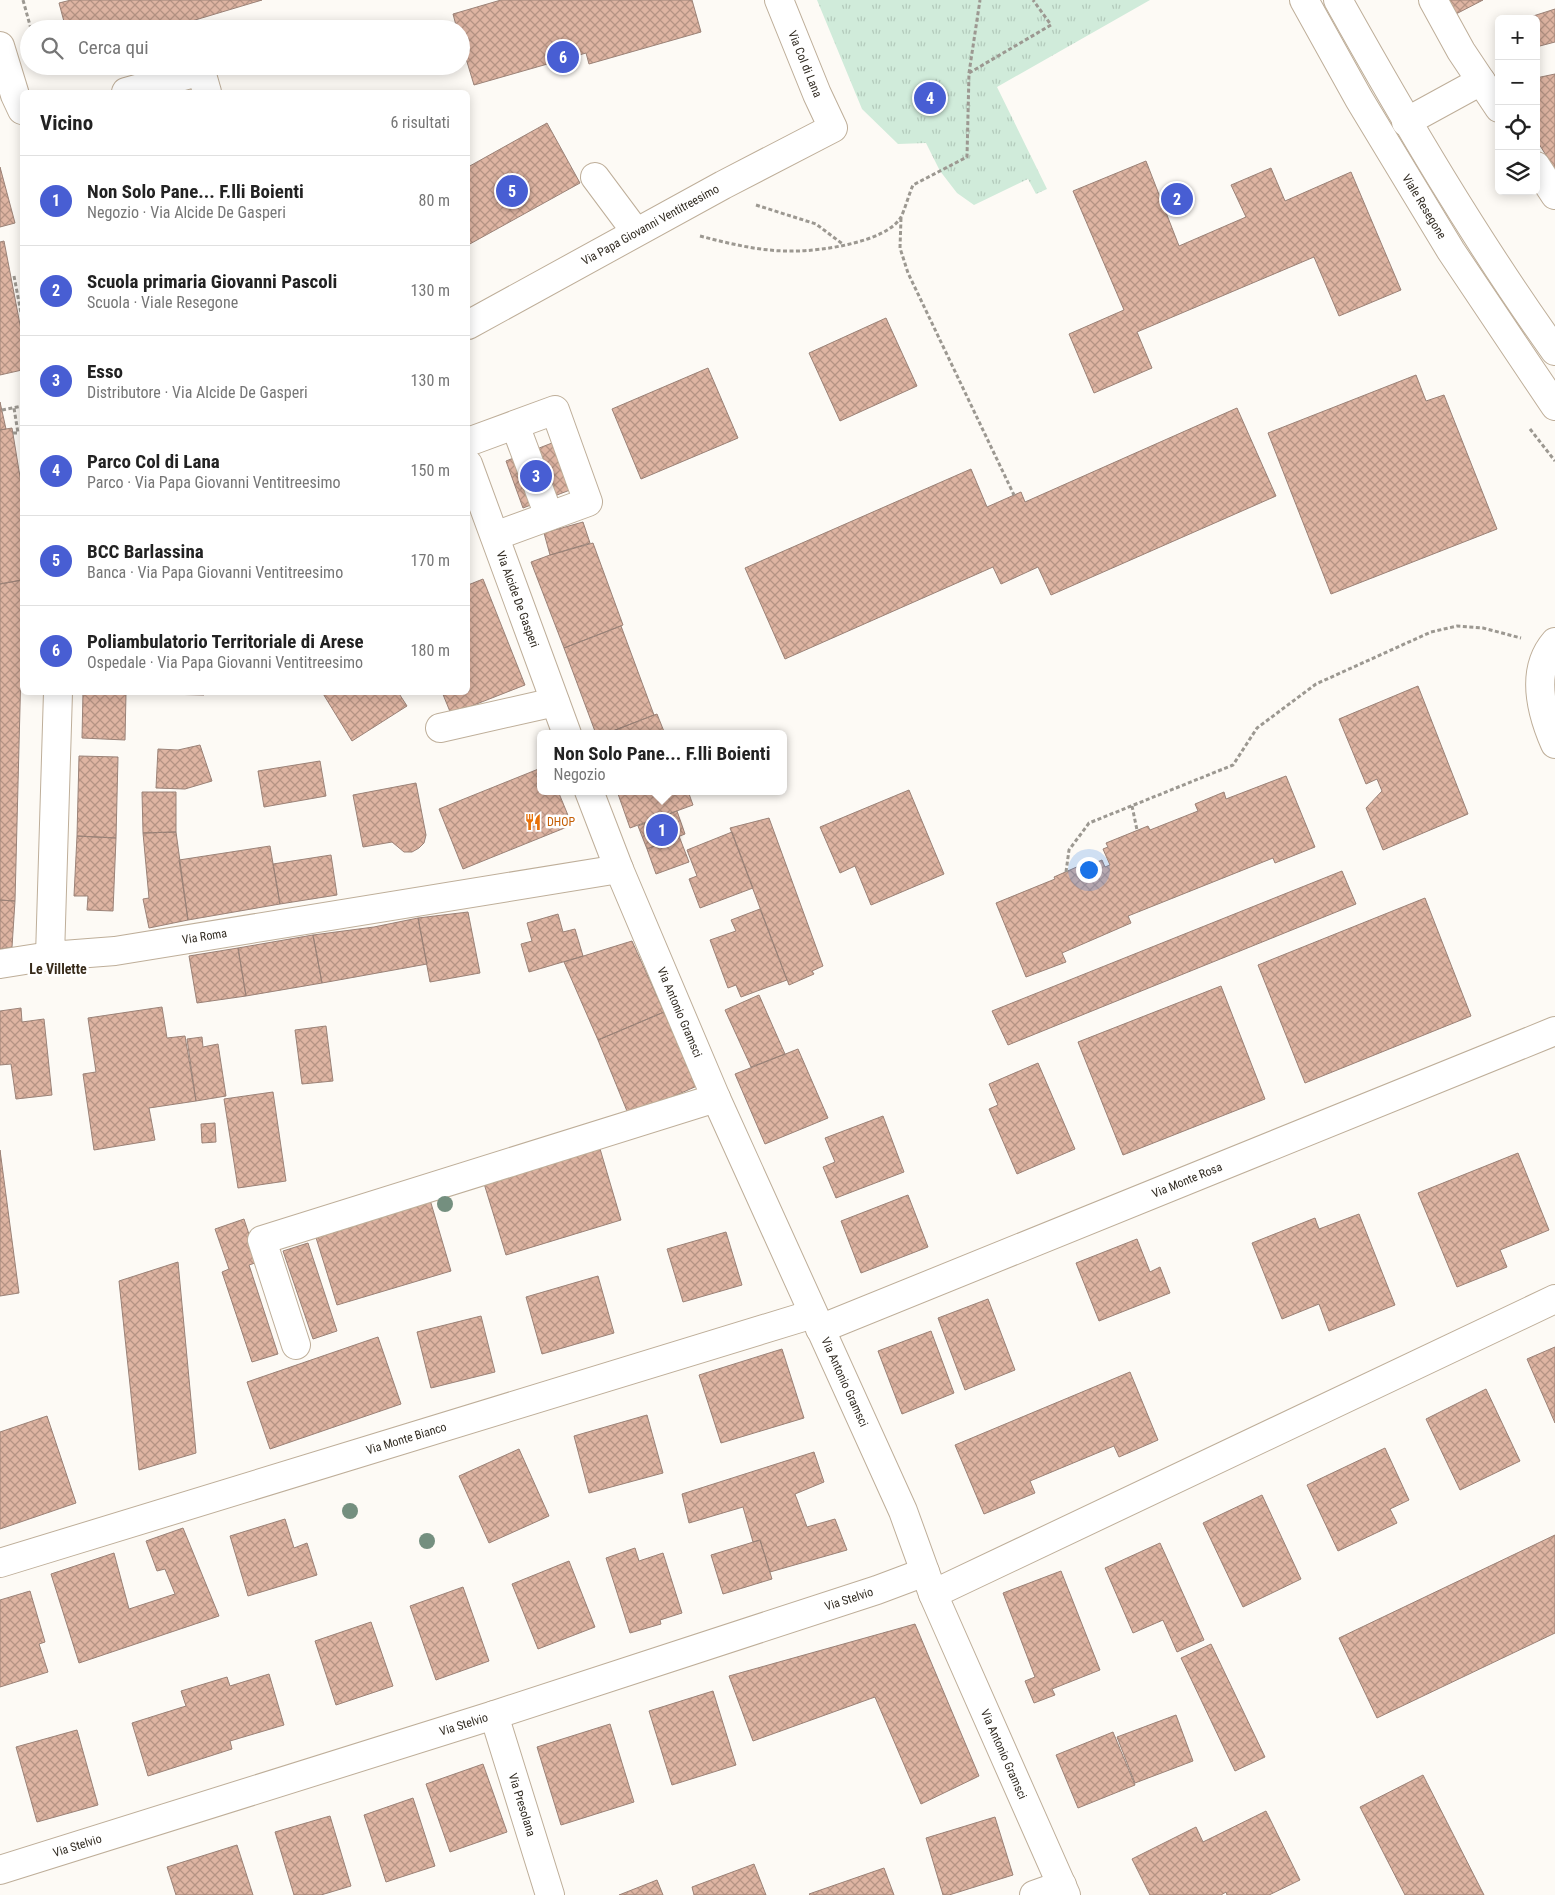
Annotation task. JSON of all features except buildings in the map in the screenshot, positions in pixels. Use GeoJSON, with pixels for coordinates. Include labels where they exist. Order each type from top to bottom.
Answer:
{"type":"FeatureCollection","features":[{"type":"Feature","properties":{"kind":"street","name":"Via Col di Lana"},"geometry":{"type":"LineString","coordinates":[[778,0],[816,94],[833,128]]}},
{"type":"Feature","properties":{"kind":"street","name":"Viale Resegone"},"geometry":{"type":"LineString","coordinates":[[1304,0],[1359,99],[1451,251],[1555,406]]}},
{"type":"Feature","properties":{"kind":"street"},"geometry":{"type":"LineString","coordinates":[[1338,0],[1406,122],[1515,294],[1555,350]]}},
{"type":"Feature","properties":{"kind":"street"},"geometry":{"type":"LineString","coordinates":[[1433,0],[1462,51],[1497,105]]}},
{"type":"Feature","properties":{"kind":"street"},"geometry":{"type":"LineString","coordinates":[[0,46],[20,106]]}},
{"type":"Feature","properties":{"kind":"street"},"geometry":{"type":"LineString","coordinates":[[133,90],[187,75]]}},
{"type":"Feature","properties":{"kind":"street"},"geometry":{"type":"LineString","coordinates":[[202,75],[206,90]]}},
{"type":"Feature","properties":{"kind":"street"},"geometry":{"type":"LineString","coordinates":[[1406,122],[1481,82]]}},
{"type":"Feature","properties":{"kind":"street","name":"Via Papa Giovanni Ventitreesimo"},"geometry":{"type":"LineString","coordinates":[[470,324],[636,232],[833,128]]}},
{"type":"Feature","properties":{"kind":"street"},"geometry":{"type":"LineString","coordinates":[[1540,172],[1555,195]]}},
{"type":"Feature","properties":{"kind":"street"},"geometry":{"type":"LineString","coordinates":[[595,178],[636,232]]}},
{"type":"Feature","properties":{"kind":"street"},"geometry":{"type":"LineString","coordinates":[[470,441],[555,410],[588,502],[495,536]]}},
{"type":"Feature","properties":{"kind":"street"},"geometry":{"type":"LineString","coordinates":[[515,425],[549,516]]}},
{"type":"Feature","properties":{"kind":"street","name":"Via Alcide De Gasperi"},"geometry":{"type":"LineString","coordinates":[[470,469],[566,730]]}},
{"type":"Feature","properties":{"kind":"street"},"geometry":{"type":"LineString","coordinates":[[1554,643],[1542,665],[1539,690],[1548,728],[1555,744]]}},
{"type":"Feature","properties":{"kind":"street"},"geometry":{"type":"LineString","coordinates":[[50,956],[58,695]]}},
{"type":"Feature","properties":{"kind":"street"},"geometry":{"type":"LineString","coordinates":[[440,728],[555,702]]}},
{"type":"Feature","properties":{"kind":"street"},"geometry":{"type":"LineString","coordinates":[[591,795],[619,869]]}},
{"type":"Feature","properties":{"kind":"street","name":"Via Roma"},"geometry":{"type":"LineString","coordinates":[[0,964],[50,956],[114,951],[619,869]]}},
{"type":"Feature","properties":{"kind":"street","name":"Via Antonio Gramsci"},"geometry":{"type":"LineString","coordinates":[[619,869],[716,1098],[903,1511],[929,1583],[1064,1890]]}},
{"type":"Feature","properties":{"kind":"street","name":"Via Monte Rosa"},"geometry":{"type":"LineString","coordinates":[[816,1321],[1019,1248],[1555,1030]]}},
{"type":"Feature","properties":{"kind":"street"},"geometry":{"type":"LineString","coordinates":[[296,1346],[262,1240],[716,1098]]}},
{"type":"Feature","properties":{"kind":"street","name":"Via Stelvio"},"geometry":{"type":"LineString","coordinates":[[0,1870],[494,1714],[877,1590],[929,1583],[1555,1299]]}},
{"type":"Feature","properties":{"kind":"street","name":"Via Monte Bianco"},"geometry":{"type":"LineString","coordinates":[[0,1563],[816,1321]]}},
{"type":"Feature","properties":{"kind":"street","name":"Via Presolana"},"geometry":{"type":"LineString","coordinates":[[494,1714],[550,1895]]}},
{"type":"Feature","properties":{"kind":"street"},"geometry":{"type":"LineString","coordinates":[[1034,1895],[1064,1890]]}},
{"type":"Feature","properties":{"kind":"path"},"geometry":{"type":"LineString","coordinates":[[22,0],[28,20]]}},
{"type":"Feature","properties":{"kind":"path"},"geometry":{"type":"LineString","coordinates":[[980,0],[969,73],[967,157],[913,185],[901,218],[900,248],[908,274],[1014,495]]}},
{"type":"Feature","properties":{"kind":"path"},"geometry":{"type":"LineString","coordinates":[[969,73],[1051,25],[1033,0]]}},
{"type":"Feature","properties":{"kind":"path"},"geometry":{"type":"LineString","coordinates":[[756,205],[816,224],[844,245]]}},
{"type":"Feature","properties":{"kind":"path"},"geometry":{"type":"LineString","coordinates":[[698,235],[740,246],[794,252],[844,245],[875,238],[901,218]]}},
{"type":"Feature","properties":{"kind":"path"},"geometry":{"type":"LineString","coordinates":[[14,276],[20,308]]}},
{"type":"Feature","properties":{"kind":"path"},"geometry":{"type":"LineString","coordinates":[[2,410],[20,406]]}},
{"type":"Feature","properties":{"kind":"path"},"geometry":{"type":"LineString","coordinates":[[14,408],[18,433],[14,433]]}},
{"type":"Feature","properties":{"kind":"path"},"geometry":{"type":"LineString","coordinates":[[1542,446],[1548,440]]}},
{"type":"Feature","properties":{"kind":"path"},"geometry":{"type":"LineString","coordinates":[[1066,872],[1069,850],[1089,823],[1233,765],[1258,728],[1316,684],[1431,632],[1457,626],[1483,628],[1538,642],[1554,643]]}},
{"type":"Feature","properties":{"kind":"path"},"geometry":{"type":"LineString","coordinates":[[1132,806],[1137,830]]}},
{"type":"Feature","properties":{"kind":"green space"},"geometry":{"type":"Polygon","coordinates":[[[817,0],[1150,0],[997,87],[1047,189],[1036,194],[1028,179],[974,205],[957,193],[940,171],[926,143],[898,144],[862,109],[817,0]]]}},
{"type":"Feature","properties":{"kind":"place","name":"Poliambulatorio Territoriale di Arese"},"geometry":{"type":"Point","coordinates":[563,57]}},
{"type":"Feature","properties":{"kind":"place","name":"Parco Col di Lana"},"geometry":{"type":"Point","coordinates":[930,98]}},
{"type":"Feature","properties":{"kind":"place","name":"BCC Barlassina"},"geometry":{"type":"Point","coordinates":[512,191]}},
{"type":"Feature","properties":{"kind":"place","name":"Scuola primaria Giovanni Pascoli"},"geometry":{"type":"Point","coordinates":[1177,199]}},
{"type":"Feature","properties":{"kind":"place","name":"Esso"},"geometry":{"type":"Point","coordinates":[536,476]}},
{"type":"Feature","properties":{"kind":"place","name":"DHOP"},"geometry":{"type":"Point","coordinates":[533,822]}},
{"type":"Feature","properties":{"kind":"place","name":"Non Solo Pane... F.lli Boienti"},"geometry":{"type":"Point","coordinates":[662,830]}},
{"type":"Feature","properties":{"kind":"district","name":"Le Villette"},"geometry":{"type":"Point","coordinates":[58,969]}}]}
